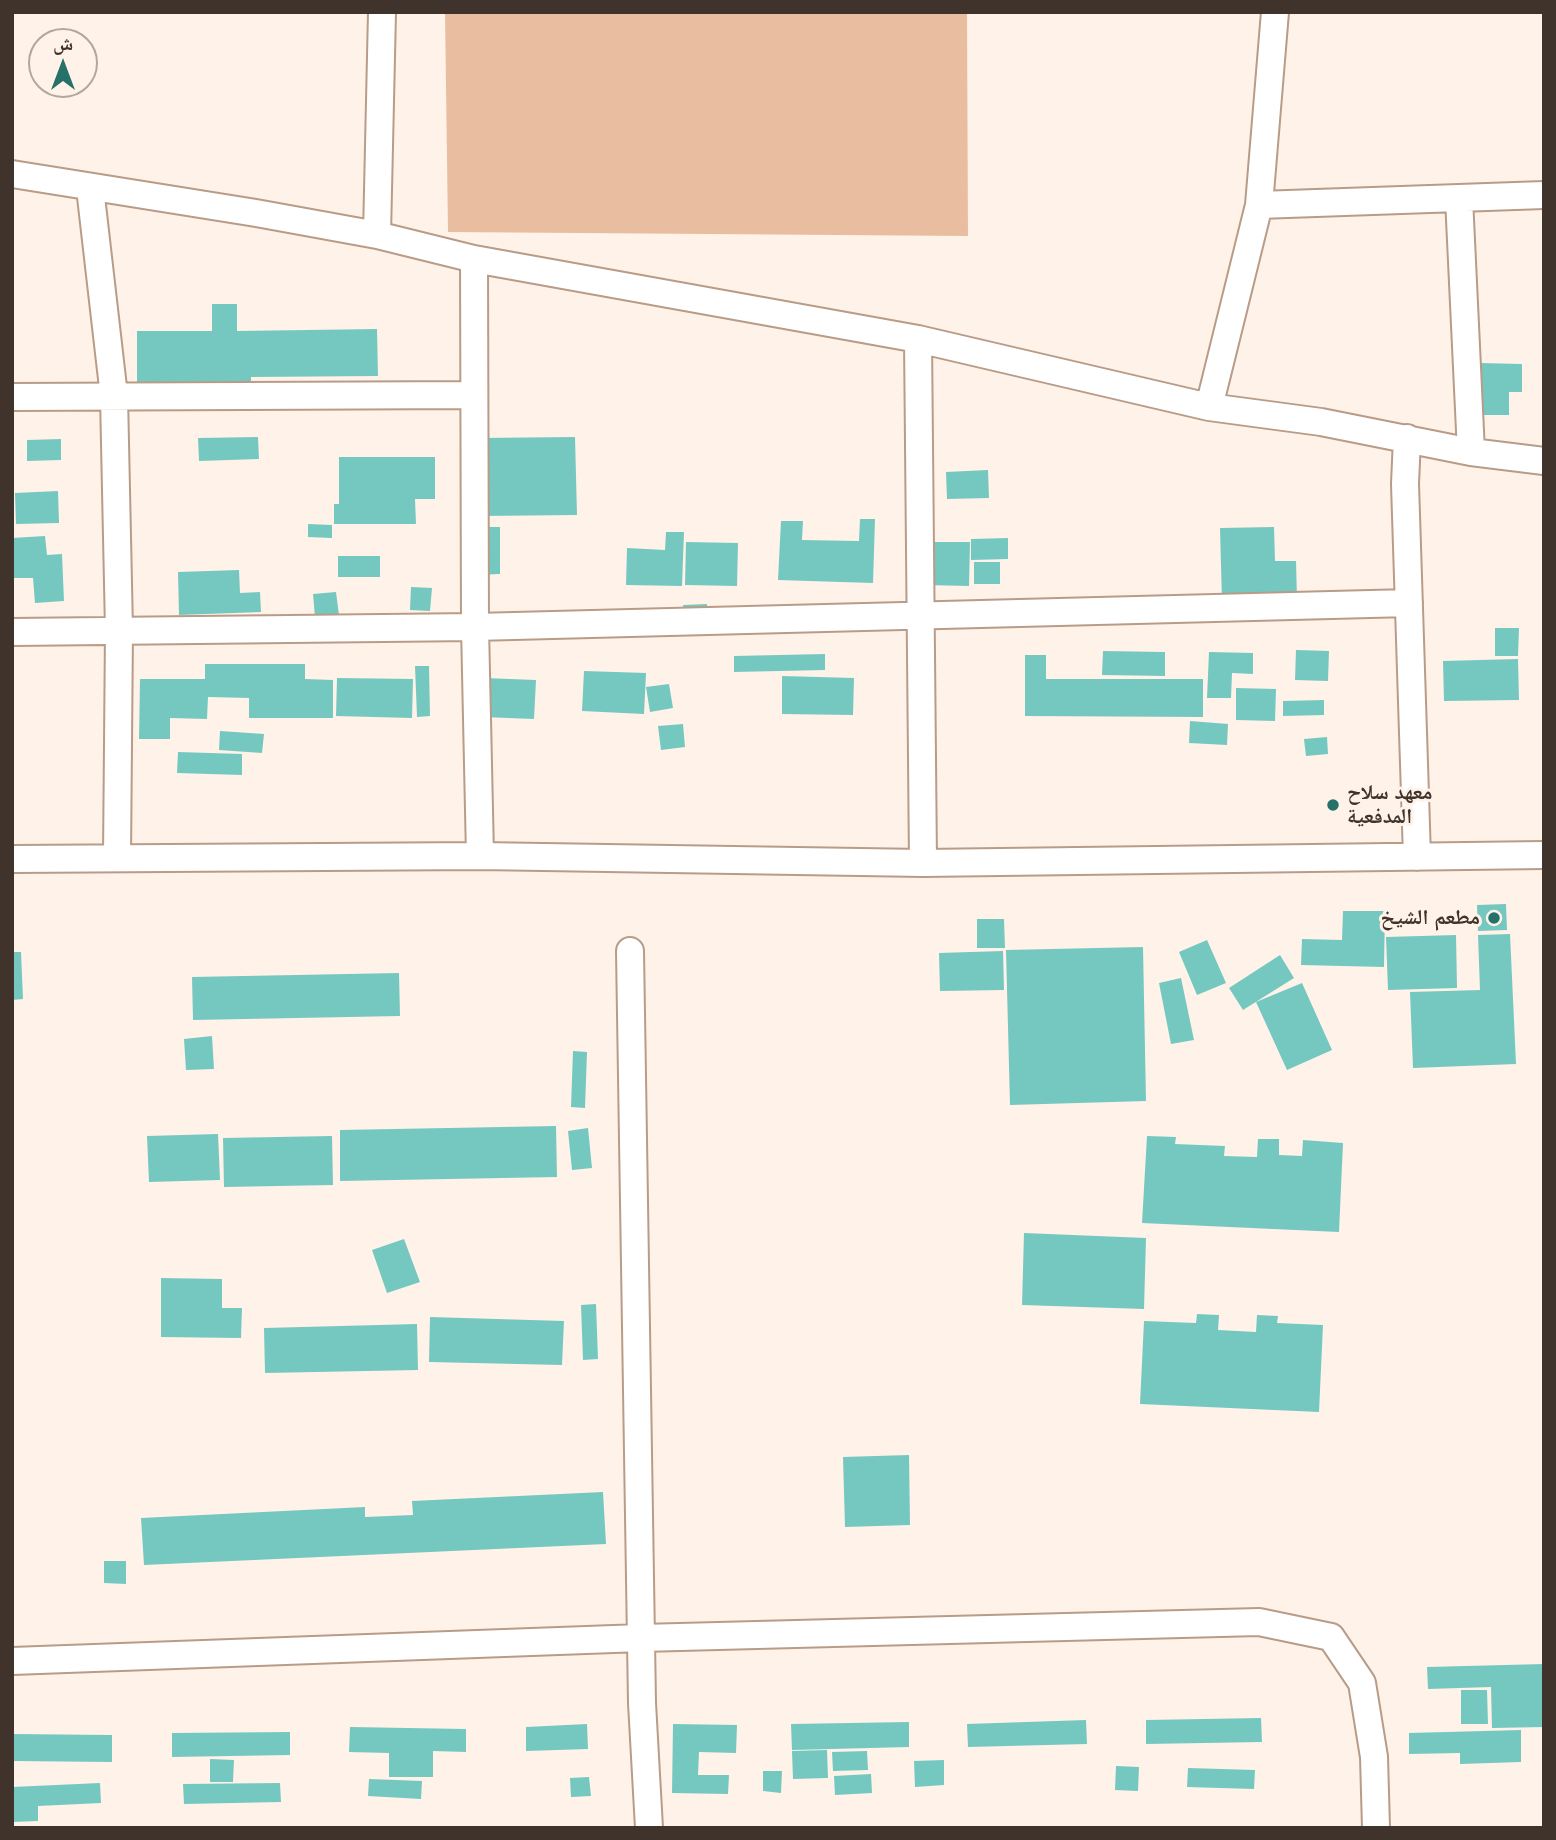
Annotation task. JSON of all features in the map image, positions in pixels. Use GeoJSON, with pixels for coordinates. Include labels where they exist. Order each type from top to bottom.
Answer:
{"type":"FeatureCollection","features":[{"type":"Feature","properties":{"kind":"street"},"geometry":{"type":"LineString","coordinates":[[377,235],[382,12]]}},
{"type":"Feature","properties":{"kind":"street"},"geometry":{"type":"LineString","coordinates":[[1209,407],[1259,205],[1275,12]]}},
{"type":"Feature","properties":{"kind":"street"},"geometry":{"type":"LineString","coordinates":[[12,174],[377,235],[474,259],[918,339],[1209,407],[1321,422],[1471,452],[1544,461]]}},
{"type":"Feature","properties":{"kind":"street"},"geometry":{"type":"LineString","coordinates":[[90,188],[114,396],[119,630],[117,857]]}},
{"type":"Feature","properties":{"kind":"street"},"geometry":{"type":"LineString","coordinates":[[1259,205],[1544,195]]}},
{"type":"Feature","properties":{"kind":"street"},"geometry":{"type":"LineString","coordinates":[[1459,198],[1471,452]]}},
{"type":"Feature","properties":{"kind":"street"},"geometry":{"type":"LineString","coordinates":[[474,259],[475,627],[480,856]]}},
{"type":"Feature","properties":{"kind":"street"},"geometry":{"type":"LineString","coordinates":[[918,339],[923,863]]}},
{"type":"Feature","properties":{"kind":"street"},"geometry":{"type":"LineString","coordinates":[[12,397],[474,395]]}},
{"type":"Feature","properties":{"kind":"street"},"geometry":{"type":"LineString","coordinates":[[1406,438],[1405,484],[1418,857]]}},
{"type":"Feature","properties":{"kind":"street"},"geometry":{"type":"LineString","coordinates":[[12,632],[475,627],[1409,603]]}},
{"type":"Feature","properties":{"kind":"street"},"geometry":{"type":"LineString","coordinates":[[12,859],[480,856],[923,863],[1544,855]]}},
{"type":"Feature","properties":{"kind":"street"},"geometry":{"type":"LineString","coordinates":[[630,950],[642,1703],[649,1828]]}},
{"type":"Feature","properties":{"kind":"street"},"geometry":{"type":"LineString","coordinates":[[12,1661],[641,1639],[1259,1622],[1331,1637],[1362,1683],[1374,1757],[1376,1828]]}},
{"type":"Feature","properties":{"kind":"shaded area"},"geometry":{"type":"Polygon","coordinates":[[[445,12],[967,12],[968,236],[448,232],[445,12]]]}},
{"type":"Feature","properties":{"kind":"building"},"geometry":{"type":"Polygon","coordinates":[[[212,304],[237,304],[237,331],[377,329],[378,376],[251,377],[251,390],[137,387],[137,331],[212,331],[212,304]]]}},
{"type":"Feature","properties":{"kind":"building"},"geometry":{"type":"Polygon","coordinates":[[[1479,363],[1522,364],[1522,392],[1509,392],[1509,415],[1478,415],[1479,363]]]}},
{"type":"Feature","properties":{"kind":"building"},"geometry":{"type":"Polygon","coordinates":[[[258,437],[259,459],[199,461],[198,438],[258,437]]]}},
{"type":"Feature","properties":{"kind":"building"},"geometry":{"type":"Polygon","coordinates":[[[575,437],[577,515],[480,516],[478,438],[575,437]]]}},
{"type":"Feature","properties":{"kind":"building"},"geometry":{"type":"Polygon","coordinates":[[[61,439],[61,460],[27,461],[27,440],[61,439]]]}},
{"type":"Feature","properties":{"kind":"building"},"geometry":{"type":"Polygon","coordinates":[[[339,457],[435,457],[435,499],[415,499],[416,524],[334,524],[334,504],[339,504],[339,457]]]}},
{"type":"Feature","properties":{"kind":"building"},"geometry":{"type":"Polygon","coordinates":[[[988,470],[989,498],[947,499],[946,472],[988,470]]]}},
{"type":"Feature","properties":{"kind":"building"},"geometry":{"type":"Polygon","coordinates":[[[58,491],[59,523],[16,524],[15,493],[58,491]]]}},
{"type":"Feature","properties":{"kind":"building"},"geometry":{"type":"Polygon","coordinates":[[[860,519],[875,519],[873,583],[778,580],[781,521],[803,521],[802,540],[859,541],[860,519]]]}},
{"type":"Feature","properties":{"kind":"building"},"geometry":{"type":"Polygon","coordinates":[[[308,524],[332,525],[332,538],[308,537],[308,524]]]}},
{"type":"Feature","properties":{"kind":"building"},"geometry":{"type":"Polygon","coordinates":[[[473,527],[500,527],[500,574],[474,575],[473,527]]]}},
{"type":"Feature","properties":{"kind":"building"},"geometry":{"type":"Polygon","coordinates":[[[1274,527],[1275,561],[1296,561],[1297,600],[1222,602],[1220,528],[1274,527]]]}},
{"type":"Feature","properties":{"kind":"building"},"geometry":{"type":"Polygon","coordinates":[[[666,532],[684,532],[682,586],[626,585],[627,548],[665,550],[666,532]]]}},
{"type":"Feature","properties":{"kind":"building"},"geometry":{"type":"Polygon","coordinates":[[[45,536],[47,555],[62,554],[64,601],[35,603],[33,578],[12,578],[12,538],[45,536]]]}},
{"type":"Feature","properties":{"kind":"building"},"geometry":{"type":"Polygon","coordinates":[[[1008,538],[1008,559],[971,560],[971,539],[1008,538]]]}},
{"type":"Feature","properties":{"kind":"building"},"geometry":{"type":"Polygon","coordinates":[[[686,542],[738,543],[737,586],[685,585],[686,542]]]}},
{"type":"Feature","properties":{"kind":"building"},"geometry":{"type":"Polygon","coordinates":[[[925,542],[970,542],[969,586],[925,585],[925,542]]]}},
{"type":"Feature","properties":{"kind":"building"},"geometry":{"type":"Polygon","coordinates":[[[338,556],[380,556],[380,577],[338,577],[338,556]]]}},
{"type":"Feature","properties":{"kind":"building"},"geometry":{"type":"Polygon","coordinates":[[[974,562],[1000,562],[1000,584],[974,584],[974,562]]]}},
{"type":"Feature","properties":{"kind":"building"},"geometry":{"type":"Polygon","coordinates":[[[239,570],[240,593],[260,592],[261,612],[179,615],[178,572],[239,570]]]}},
{"type":"Feature","properties":{"kind":"building"},"geometry":{"type":"Polygon","coordinates":[[[411,587],[432,588],[430,611],[410,610],[411,587]]]}},
{"type":"Feature","properties":{"kind":"building"},"geometry":{"type":"Polygon","coordinates":[[[336,592],[339,615],[315,617],[313,594],[336,592]]]}},
{"type":"Feature","properties":{"kind":"building"},"geometry":{"type":"Polygon","coordinates":[[[707,604],[709,625],[685,627],[683,605],[707,604]]]}},
{"type":"Feature","properties":{"kind":"building"},"geometry":{"type":"Polygon","coordinates":[[[1495,628],[1519,628],[1518,656],[1495,656],[1495,628]]]}},
{"type":"Feature","properties":{"kind":"building"},"geometry":{"type":"Polygon","coordinates":[[[1296,650],[1329,651],[1328,681],[1295,680],[1296,650]]]}},
{"type":"Feature","properties":{"kind":"building"},"geometry":{"type":"Polygon","coordinates":[[[1103,651],[1165,652],[1165,676],[1102,675],[1103,651]]]}},
{"type":"Feature","properties":{"kind":"building"},"geometry":{"type":"Polygon","coordinates":[[[1209,652],[1253,653],[1253,674],[1232,673],[1231,698],[1207,698],[1209,652]]]}},
{"type":"Feature","properties":{"kind":"building"},"geometry":{"type":"Polygon","coordinates":[[[825,654],[825,670],[734,672],[734,656],[825,654]]]}},
{"type":"Feature","properties":{"kind":"building"},"geometry":{"type":"Polygon","coordinates":[[[1025,655],[1046,655],[1046,679],[1203,679],[1203,717],[1025,716],[1025,655]]]}},
{"type":"Feature","properties":{"kind":"building"},"geometry":{"type":"Polygon","coordinates":[[[1518,659],[1519,700],[1444,701],[1443,661],[1518,659]]]}},
{"type":"Feature","properties":{"kind":"building"},"geometry":{"type":"Polygon","coordinates":[[[205,664],[305,664],[305,679],[333,680],[333,718],[249,718],[249,698],[208,697],[207,719],[170,718],[170,739],[139,739],[140,679],[205,679],[205,664]]]}},
{"type":"Feature","properties":{"kind":"building"},"geometry":{"type":"Polygon","coordinates":[[[415,666],[429,666],[430,716],[417,717],[415,666]]]}},
{"type":"Feature","properties":{"kind":"building"},"geometry":{"type":"Polygon","coordinates":[[[584,671],[646,673],[644,714],[582,711],[584,671]]]}},
{"type":"Feature","properties":{"kind":"building"},"geometry":{"type":"Polygon","coordinates":[[[782,676],[854,678],[853,715],[782,714],[782,676]]]}},
{"type":"Feature","properties":{"kind":"building"},"geometry":{"type":"Polygon","coordinates":[[[337,678],[413,679],[412,718],[336,716],[337,678]]]}},
{"type":"Feature","properties":{"kind":"building"},"geometry":{"type":"Polygon","coordinates":[[[484,678],[536,680],[534,719],[483,717],[484,678]]]}},
{"type":"Feature","properties":{"kind":"building"},"geometry":{"type":"Polygon","coordinates":[[[669,684],[673,708],[650,712],[646,687],[669,684]]]}},
{"type":"Feature","properties":{"kind":"building"},"geometry":{"type":"Polygon","coordinates":[[[1236,688],[1276,689],[1275,721],[1236,720],[1236,688]]]}},
{"type":"Feature","properties":{"kind":"building"},"geometry":{"type":"Polygon","coordinates":[[[1324,700],[1324,715],[1283,716],[1283,701],[1324,700]]]}},
{"type":"Feature","properties":{"kind":"building"},"geometry":{"type":"Polygon","coordinates":[[[1190,721],[1228,724],[1227,745],[1189,743],[1190,721]]]}},
{"type":"Feature","properties":{"kind":"building"},"geometry":{"type":"Polygon","coordinates":[[[683,724],[685,747],[661,750],[658,726],[683,724]]]}},
{"type":"Feature","properties":{"kind":"building"},"geometry":{"type":"Polygon","coordinates":[[[220,731],[264,734],[262,753],[219,750],[220,731]]]}},
{"type":"Feature","properties":{"kind":"building"},"geometry":{"type":"Polygon","coordinates":[[[1327,737],[1328,754],[1306,756],[1304,739],[1327,737]]]}},
{"type":"Feature","properties":{"kind":"building"},"geometry":{"type":"Polygon","coordinates":[[[178,752],[242,754],[242,775],[177,773],[178,752]]]}},
{"type":"Feature","properties":{"kind":"building"},"geometry":{"type":"Polygon","coordinates":[[[1506,904],[1507,930],[1478,931],[1477,905],[1506,904]]]}},
{"type":"Feature","properties":{"kind":"building"},"geometry":{"type":"Polygon","coordinates":[[[1343,911],[1385,911],[1384,967],[1301,965],[1302,939],[1342,940],[1343,911]]]}},
{"type":"Feature","properties":{"kind":"building"},"geometry":{"type":"Polygon","coordinates":[[[977,919],[1004,919],[1005,948],[977,948],[977,919]]]}},
{"type":"Feature","properties":{"kind":"building"},"geometry":{"type":"Polygon","coordinates":[[[1510,934],[1516,1064],[1413,1068],[1410,992],[1480,990],[1478,935],[1510,934]]]}},
{"type":"Feature","properties":{"kind":"building"},"geometry":{"type":"Polygon","coordinates":[[[1456,935],[1457,988],[1388,990],[1386,937],[1456,935]]]}},
{"type":"Feature","properties":{"kind":"building"},"geometry":{"type":"Polygon","coordinates":[[[1207,940],[1226,983],[1197,995],[1179,952],[1207,940]]]}},
{"type":"Feature","properties":{"kind":"building"},"geometry":{"type":"Polygon","coordinates":[[[1143,947],[1146,1101],[1010,1105],[1006,950],[1143,947]]]}},
{"type":"Feature","properties":{"kind":"building"},"geometry":{"type":"Polygon","coordinates":[[[1003,951],[1004,990],[940,991],[939,953],[1003,951]]]}},
{"type":"Feature","properties":{"kind":"building"},"geometry":{"type":"Polygon","coordinates":[[[12,952],[21,952],[23,999],[12,1000],[12,952]]]}},
{"type":"Feature","properties":{"kind":"building"},"geometry":{"type":"Polygon","coordinates":[[[1280,955],[1294,978],[1243,1010],[1229,988],[1280,955]]]}},
{"type":"Feature","properties":{"kind":"building"},"geometry":{"type":"Polygon","coordinates":[[[399,973],[400,1016],[193,1020],[192,977],[399,973]]]}},
{"type":"Feature","properties":{"kind":"building"},"geometry":{"type":"Polygon","coordinates":[[[1181,978],[1194,1040],[1171,1044],[1159,983],[1181,978]]]}},
{"type":"Feature","properties":{"kind":"building"},"geometry":{"type":"Polygon","coordinates":[[[1302,983],[1332,1050],[1287,1070],[1256,1002],[1302,983]]]}},
{"type":"Feature","properties":{"kind":"building"},"geometry":{"type":"Polygon","coordinates":[[[212,1036],[214,1069],[186,1070],[184,1039],[212,1036]]]}},
{"type":"Feature","properties":{"kind":"building"},"geometry":{"type":"Polygon","coordinates":[[[573,1051],[587,1052],[585,1108],[571,1107],[573,1051]]]}},
{"type":"Feature","properties":{"kind":"building"},"geometry":{"type":"Polygon","coordinates":[[[556,1126],[557,1177],[340,1181],[340,1130],[556,1126]]]}},
{"type":"Feature","properties":{"kind":"building"},"geometry":{"type":"Polygon","coordinates":[[[588,1128],[592,1168],[572,1170],[568,1131],[588,1128]]]}},
{"type":"Feature","properties":{"kind":"building"},"geometry":{"type":"Polygon","coordinates":[[[218,1134],[220,1180],[149,1182],[147,1136],[218,1134]]]}},
{"type":"Feature","properties":{"kind":"building"},"geometry":{"type":"Polygon","coordinates":[[[332,1136],[333,1185],[224,1187],[223,1138],[332,1136]]]}},
{"type":"Feature","properties":{"kind":"building"},"geometry":{"type":"Polygon","coordinates":[[[1147,1136],[1176,1137],[1175,1144],[1225,1146],[1224,1156],[1257,1157],[1258,1139],[1279,1139],[1279,1155],[1302,1156],[1303,1140],[1343,1143],[1339,1232],[1142,1223],[1147,1136]]]}},
{"type":"Feature","properties":{"kind":"building"},"geometry":{"type":"Polygon","coordinates":[[[1024,1233],[1146,1238],[1144,1309],[1022,1305],[1024,1233]]]}},
{"type":"Feature","properties":{"kind":"building"},"geometry":{"type":"Polygon","coordinates":[[[404,1239],[420,1282],[387,1293],[372,1250],[404,1239]]]}},
{"type":"Feature","properties":{"kind":"building"},"geometry":{"type":"Polygon","coordinates":[[[161,1278],[222,1279],[222,1308],[242,1308],[241,1338],[161,1337],[161,1278]]]}},
{"type":"Feature","properties":{"kind":"building"},"geometry":{"type":"Polygon","coordinates":[[[596,1304],[598,1359],[583,1360],[581,1305],[596,1304]]]}},
{"type":"Feature","properties":{"kind":"building"},"geometry":{"type":"Polygon","coordinates":[[[1197,1314],[1219,1315],[1218,1330],[1256,1332],[1257,1315],[1278,1316],[1277,1323],[1323,1325],[1319,1412],[1140,1404],[1144,1321],[1196,1323],[1197,1314]]]}},
{"type":"Feature","properties":{"kind":"building"},"geometry":{"type":"Polygon","coordinates":[[[430,1317],[564,1321],[562,1365],[429,1362],[430,1317]]]}},
{"type":"Feature","properties":{"kind":"building"},"geometry":{"type":"Polygon","coordinates":[[[417,1324],[418,1370],[265,1373],[264,1328],[417,1324]]]}},
{"type":"Feature","properties":{"kind":"building"},"geometry":{"type":"Polygon","coordinates":[[[909,1455],[910,1525],[845,1527],[843,1457],[909,1455]]]}},
{"type":"Feature","properties":{"kind":"building"},"geometry":{"type":"Polygon","coordinates":[[[603,1492],[606,1544],[144,1565],[141,1518],[365,1507],[365,1517],[413,1515],[412,1501],[603,1492]]]}},
{"type":"Feature","properties":{"kind":"building"},"geometry":{"type":"Polygon","coordinates":[[[104,1561],[126,1561],[126,1584],[104,1583],[104,1561]]]}},
{"type":"Feature","properties":{"kind":"building"},"geometry":{"type":"Polygon","coordinates":[[[1544,1664],[1544,1727],[1492,1728],[1491,1687],[1428,1689],[1427,1667],[1544,1664]]]}},
{"type":"Feature","properties":{"kind":"building"},"geometry":{"type":"Polygon","coordinates":[[[1461,1690],[1487,1690],[1488,1724],[1461,1724],[1461,1690]]]}},
{"type":"Feature","properties":{"kind":"building"},"geometry":{"type":"Polygon","coordinates":[[[1261,1718],[1262,1742],[1146,1744],[1146,1720],[1261,1718]]]}},
{"type":"Feature","properties":{"kind":"building"},"geometry":{"type":"Polygon","coordinates":[[[1086,1720],[1087,1744],[968,1747],[967,1724],[1086,1720]]]}},
{"type":"Feature","properties":{"kind":"building"},"geometry":{"type":"Polygon","coordinates":[[[909,1722],[909,1747],[792,1750],[791,1724],[909,1722]]]}},
{"type":"Feature","properties":{"kind":"building"},"geometry":{"type":"Polygon","coordinates":[[[587,1724],[588,1749],[526,1751],[526,1727],[587,1724]]]}},
{"type":"Feature","properties":{"kind":"building"},"geometry":{"type":"Polygon","coordinates":[[[673,1724],[737,1725],[736,1753],[699,1752],[698,1775],[729,1775],[728,1794],[672,1793],[673,1724]]]}},
{"type":"Feature","properties":{"kind":"building"},"geometry":{"type":"Polygon","coordinates":[[[350,1727],[466,1729],[466,1752],[433,1751],[433,1777],[389,1777],[389,1753],[349,1752],[350,1727]]]}},
{"type":"Feature","properties":{"kind":"building"},"geometry":{"type":"Polygon","coordinates":[[[1521,1730],[1521,1762],[1460,1764],[1460,1753],[1409,1754],[1409,1733],[1521,1730]]]}},
{"type":"Feature","properties":{"kind":"building"},"geometry":{"type":"Polygon","coordinates":[[[290,1732],[290,1755],[172,1757],[172,1733],[290,1732]]]}},
{"type":"Feature","properties":{"kind":"building"},"geometry":{"type":"Polygon","coordinates":[[[12,1734],[112,1735],[112,1762],[12,1761],[12,1734]]]}},
{"type":"Feature","properties":{"kind":"building"},"geometry":{"type":"Polygon","coordinates":[[[827,1750],[828,1778],[793,1779],[792,1751],[827,1750]]]}},
{"type":"Feature","properties":{"kind":"building"},"geometry":{"type":"Polygon","coordinates":[[[867,1751],[868,1770],[833,1771],[832,1752],[867,1751]]]}},
{"type":"Feature","properties":{"kind":"building"},"geometry":{"type":"Polygon","coordinates":[[[210,1759],[234,1760],[233,1782],[210,1782],[210,1759]]]}},
{"type":"Feature","properties":{"kind":"building"},"geometry":{"type":"Polygon","coordinates":[[[944,1760],[944,1785],[915,1787],[914,1761],[944,1760]]]}},
{"type":"Feature","properties":{"kind":"building"},"geometry":{"type":"Polygon","coordinates":[[[1116,1766],[1139,1767],[1138,1791],[1115,1790],[1116,1766]]]}},
{"type":"Feature","properties":{"kind":"building"},"geometry":{"type":"Polygon","coordinates":[[[1188,1768],[1255,1770],[1254,1789],[1187,1787],[1188,1768]]]}},
{"type":"Feature","properties":{"kind":"building"},"geometry":{"type":"Polygon","coordinates":[[[763,1771],[782,1771],[781,1793],[763,1791],[763,1771]]]}},
{"type":"Feature","properties":{"kind":"building"},"geometry":{"type":"Polygon","coordinates":[[[871,1774],[872,1793],[835,1795],[834,1776],[871,1774]]]}},
{"type":"Feature","properties":{"kind":"building"},"geometry":{"type":"Polygon","coordinates":[[[589,1777],[591,1796],[571,1797],[570,1778],[589,1777]]]}},
{"type":"Feature","properties":{"kind":"building"},"geometry":{"type":"Polygon","coordinates":[[[369,1779],[422,1781],[421,1799],[368,1796],[369,1779]]]}},
{"type":"Feature","properties":{"kind":"building"},"geometry":{"type":"Polygon","coordinates":[[[100,1783],[101,1803],[38,1806],[38,1821],[12,1822],[12,1787],[100,1783]]]}},
{"type":"Feature","properties":{"kind":"building"},"geometry":{"type":"Polygon","coordinates":[[[280,1783],[281,1802],[184,1804],[183,1784],[280,1783]]]}},
{"type":"Feature","properties":{"kind":"place","name":"معهد سلاح المدفعية"},"geometry":{"type":"Point","coordinates":[1333,805]}},
{"type":"Feature","properties":{"kind":"place","name":"مطعم الشيخ"},"geometry":{"type":"Point","coordinates":[1494,918]}}]}
